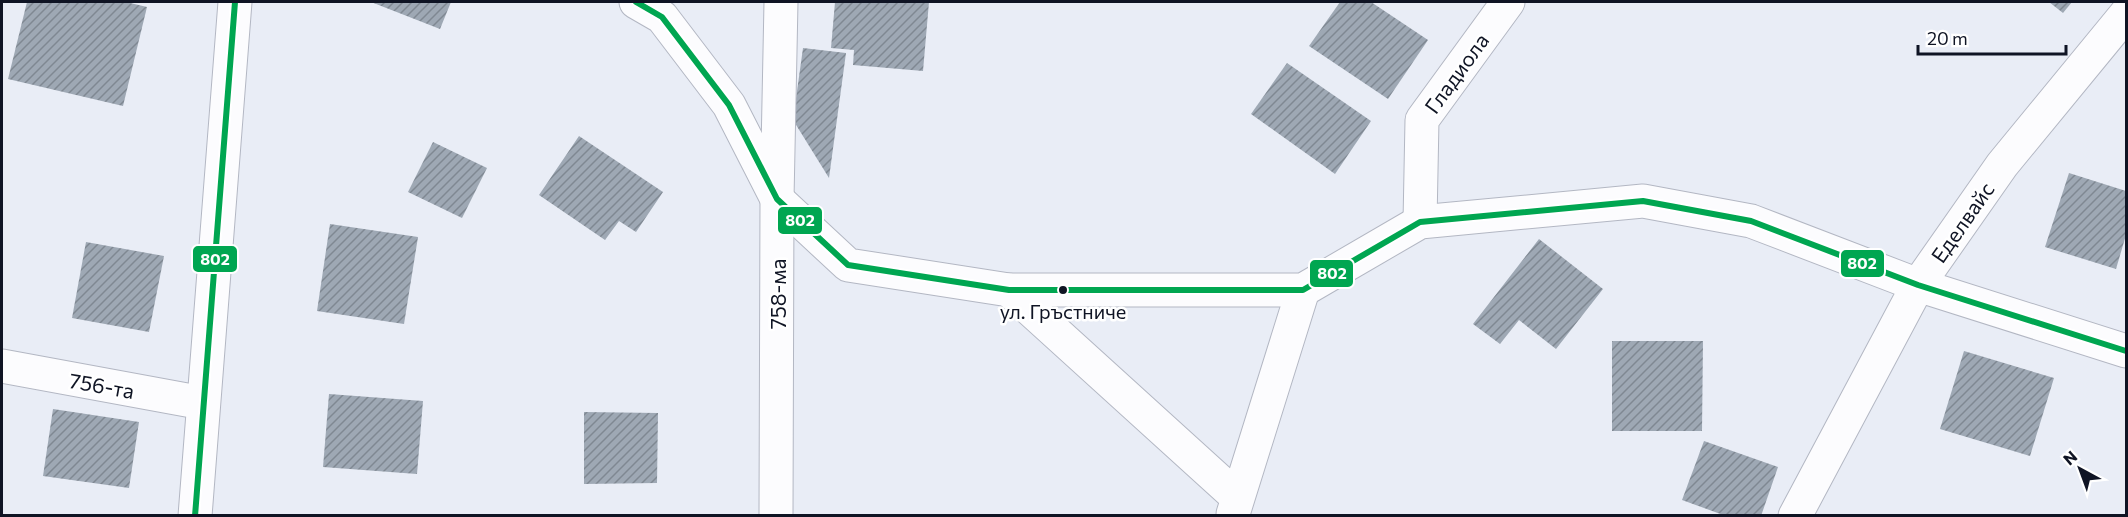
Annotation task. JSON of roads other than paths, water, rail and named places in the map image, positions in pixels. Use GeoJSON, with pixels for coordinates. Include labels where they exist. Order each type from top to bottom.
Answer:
{"type":"FeatureCollection","features":[{"type":"Feature","properties":{"kind":"street"},"geometry":{"type":"LineString","coordinates":[[195,516],[234,2]]}},
{"type":"Feature","properties":{"kind":"street"},"geometry":{"type":"LineString","coordinates":[[636,2],[662,17],[729,105],[777,199],[848,265],[1009,290],[1303,290],[1420,222],[1644,201],[1751,221],[1918,285],[2127,351]]}},
{"type":"Feature","properties":{"kind":"street","name":"758-ма"},"geometry":{"type":"LineString","coordinates":[[776,516],[777,199],[781,2]]}},
{"type":"Feature","properties":{"kind":"street","name":"Гладиола"},"geometry":{"type":"LineString","coordinates":[[1420,222],[1422,120],[1508,2]]}},
{"type":"Feature","properties":{"kind":"street","name":"Еделвайс"},"geometry":{"type":"LineString","coordinates":[[1795,516],[1918,285],[2002,165],[2127,14]]}},
{"type":"Feature","properties":{"kind":"street"},"geometry":{"type":"LineString","coordinates":[[1009,290],[1235,506],[1303,290]]}},
{"type":"Feature","properties":{"kind":"street","name":"756-та"},"geometry":{"type":"LineString","coordinates":[[2,366],[203,403]]}},
{"type":"Feature","properties":{"kind":"place","name":"ул. Гръстниче"},"geometry":{"type":"Point","coordinates":[1063,290]}}]}
